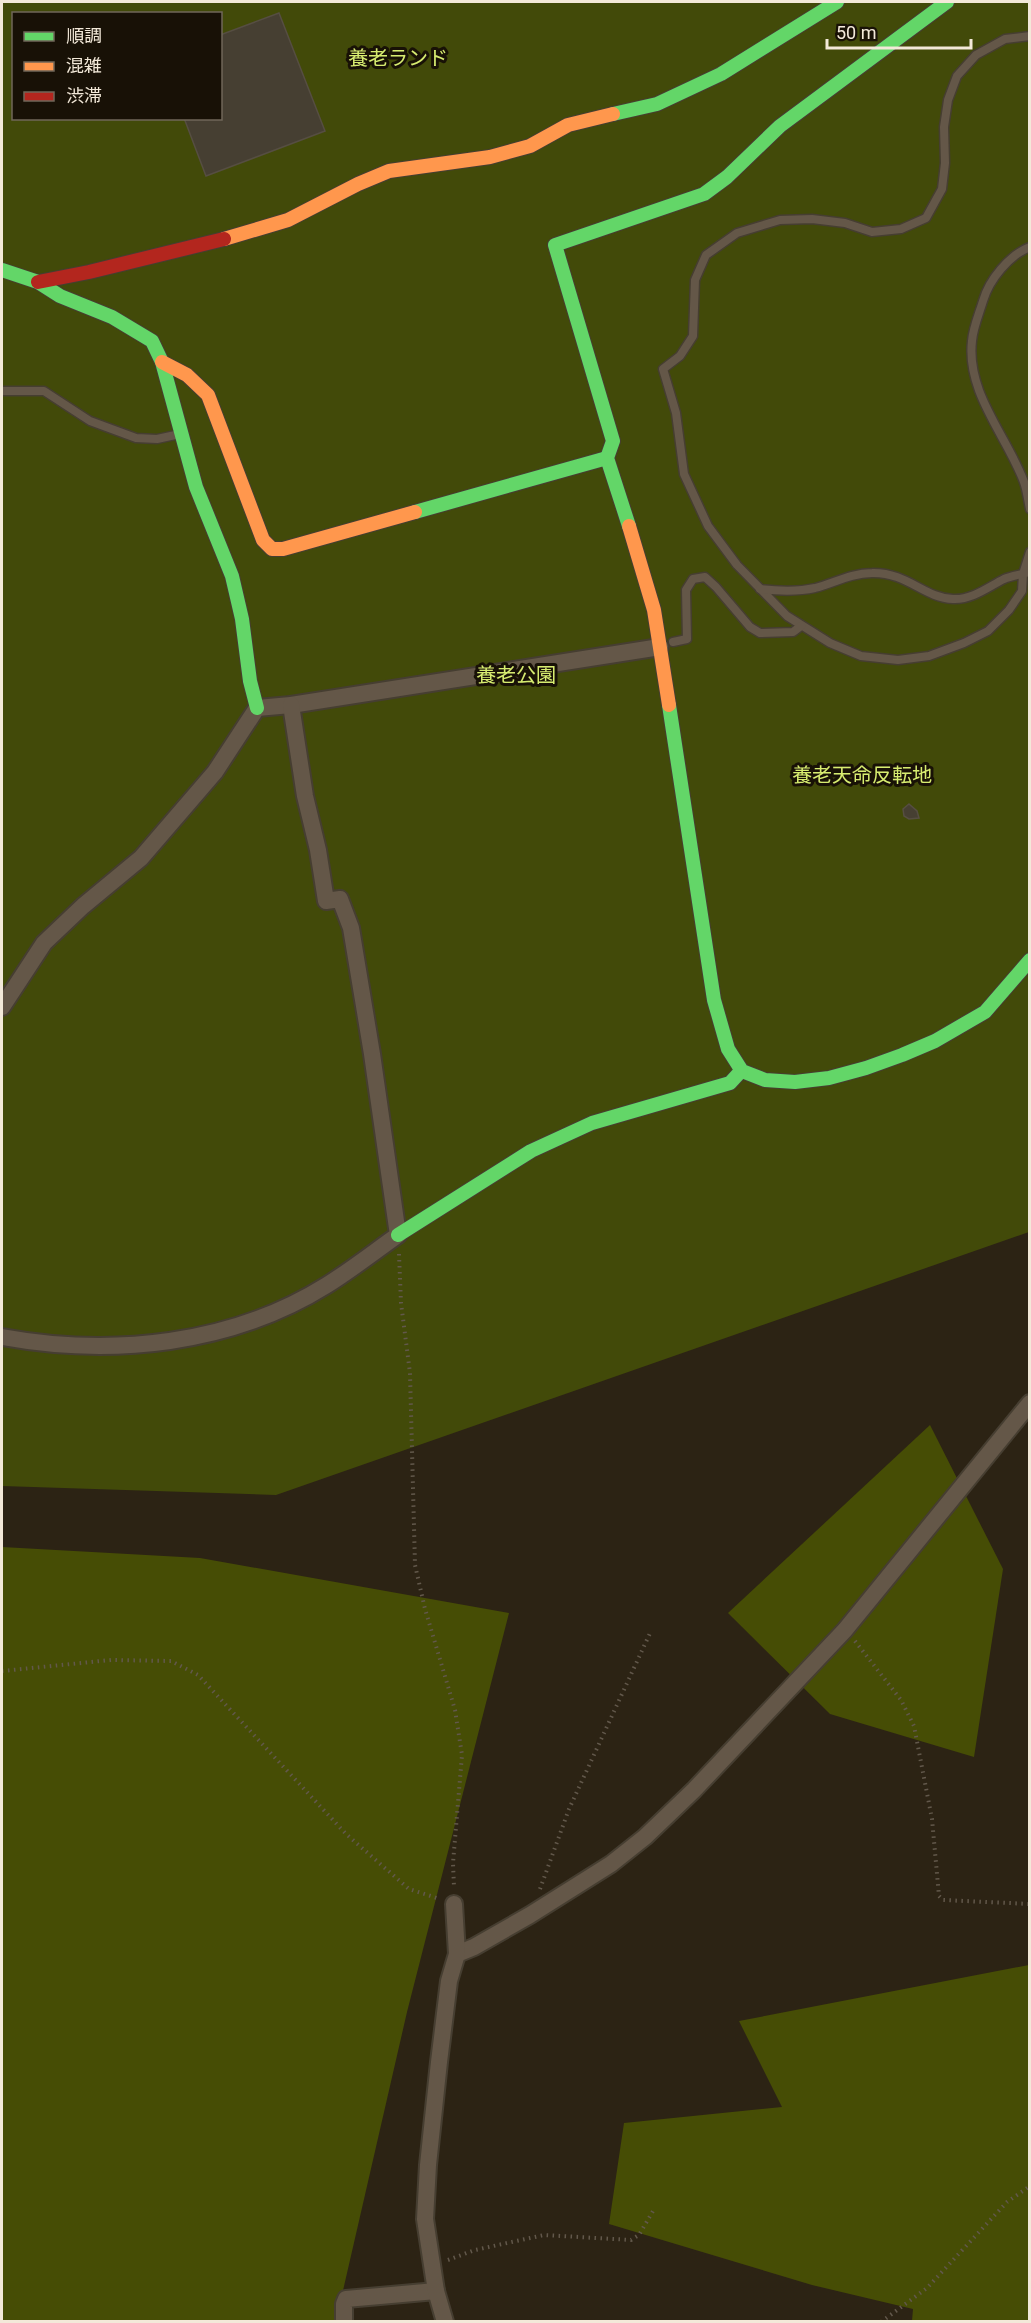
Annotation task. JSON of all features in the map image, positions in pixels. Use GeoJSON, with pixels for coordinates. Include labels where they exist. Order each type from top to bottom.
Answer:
{"type":"FeatureCollection","features":[{"type":"Feature","properties":{"kind":"street"},"geometry":{"type":"LineString","coordinates":[[38,282],[236,236],[288,220],[325,203],[358,184],[389,171],[490,157],[530,146],[568,125],[657,104],[721,74],[837,2]]}},
{"type":"Feature","properties":{"kind":"street"},"geometry":{"type":"LineString","coordinates":[[947,2],[780,126],[727,177],[704,194],[555,245],[613,441],[607,458],[666,644],[714,1000],[726,1044],[741,1071],[766,1082],[800,1081],[847,1074],[884,1063],[951,1033],[986,1011],[1029,960]]}},
{"type":"Feature","properties":{"kind":"street"},"geometry":{"type":"LineString","coordinates":[[2,270],[38,282],[60,296],[112,317],[152,341],[162,362],[196,488],[232,576],[242,619],[250,681],[257,708],[215,772],[141,858],[83,906],[44,943],[2,1007]]}},
{"type":"Feature","properties":{"kind":"street"},"geometry":{"type":"LineString","coordinates":[[162,362],[181,369],[208,395],[263,540],[272,549],[283,549],[607,458]]}},
{"type":"Feature","properties":{"kind":"street"},"geometry":{"type":"LineString","coordinates":[[257,708],[291,705],[666,644]]}},
{"type":"Feature","properties":{"kind":"street"},"geometry":{"type":"LineString","coordinates":[[291,705],[305,796],[318,850],[326,901],[340,899],[351,928],[398,1235]]}},
{"type":"Feature","properties":{"kind":"street"},"geometry":{"type":"LineString","coordinates":[[2,1336],[65,1346],[117,1346],[226,1331],[276,1311],[326,1286],[398,1235],[531,1151],[592,1123],[730,1083],[741,1071]]}},
{"type":"Feature","properties":{"kind":"street"},"geometry":{"type":"LineString","coordinates":[[457,1954],[474,1947],[530,1915],[611,1864],[645,1837],[694,1790],[845,1630],[1029,1403]]}},
{"type":"Feature","properties":{"kind":"street"},"geometry":{"type":"LineString","coordinates":[[445,2322],[436,2291],[425,2219],[428,2165],[449,1981],[457,1954],[454,1904]]}},
{"type":"Feature","properties":{"kind":"street"},"geometry":{"type":"LineString","coordinates":[[344,2322],[346,2299],[436,2291]]}},
{"type":"Feature","properties":{"kind":"lane"},"geometry":{"type":"LineString","coordinates":[[1029,36],[1005,39],[976,55],[957,76],[948,100],[945,118],[945,162],[942,189],[926,218],[901,229],[872,232],[845,223],[812,219],[780,220],[737,232],[706,255],[695,280],[693,336],[680,356],[663,369],[676,413],[684,474],[708,526],[737,565],[787,616],[830,643],[861,656],[898,660],[929,656],[964,644],[988,631],[1009,610],[1022,591],[1029,552]]}},
{"type":"Feature","properties":{"kind":"lane"},"geometry":{"type":"LineString","coordinates":[[1029,247],[1021,250],[1003,267],[986,290],[972,339],[971,358],[987,411],[1024,483],[1029,509]]}},
{"type":"Feature","properties":{"kind":"lane"},"geometry":{"type":"LineString","coordinates":[[2,392],[44,391],[90,421],[136,438],[157,439],[180,434]]}},
{"type":"Feature","properties":{"kind":"lane"},"geometry":{"type":"LineString","coordinates":[[760,590],[781,592],[816,588],[854,575],[871,573],[904,578],[937,596],[955,599],[966,597],[1007,578],[1026,573]]}},
{"type":"Feature","properties":{"kind":"lane"},"geometry":{"type":"LineString","coordinates":[[666,644],[687,639],[686,590],[693,579],[705,577],[716,586],[750,627],[760,633],[793,632],[801,626]]}},
{"type":"Feature","properties":{"kind":"lane"},"geometry":{"type":"LineString","coordinates":[[1022,591],[1029,599]]}},
{"type":"Feature","properties":{"kind":"path"},"geometry":{"type":"LineString","coordinates":[[2,1671],[111,1660],[171,1661],[198,1676],[355,1842],[409,1889],[454,1904],[453,1863],[462,1755],[455,1710],[424,1609],[415,1566],[410,1373],[401,1303],[398,1235]]}},
{"type":"Feature","properties":{"kind":"path"},"geometry":{"type":"LineString","coordinates":[[845,1630],[901,1700],[914,1726],[932,1819],[939,1896],[943,1900],[1029,1904]]}},
{"type":"Feature","properties":{"kind":"path"},"geometry":{"type":"LineString","coordinates":[[530,1915],[568,1809],[651,1631]]}},
{"type":"Feature","properties":{"kind":"path"},"geometry":{"type":"LineString","coordinates":[[881,2322],[927,2288],[1007,2202],[1029,2186]]}},
{"type":"Feature","properties":{"kind":"path"},"geometry":{"type":"LineString","coordinates":[[432,2266],[475,2250],[544,2235],[631,2240],[639,2235],[653,2211]]}},
{"type":"Feature","properties":{"kind":"green space","name":"養老公園"},"geometry":{"type":"Polygon","coordinates":[[[2,2],[1029,2],[1029,1232],[276,1495],[2,1486],[2,2]]]}},
{"type":"Feature","properties":{"kind":"green space"},"geometry":{"type":"Polygon","coordinates":[[[930,1425],[1003,1569],[974,1757],[830,1714],[728,1613],[930,1425]]]}},
{"type":"Feature","properties":{"kind":"green space"},"geometry":{"type":"Polygon","coordinates":[[[2,1547],[200,1558],[509,1613],[407,2012],[336,2321],[2,2321],[2,1547]]]}},
{"type":"Feature","properties":{"kind":"green space"},"geometry":{"type":"Polygon","coordinates":[[[1029,1965],[1029,2321],[912,2321],[913,2309],[812,2285],[609,2224],[624,2123],[782,2107],[739,2021],[1029,1965]]]}},
{"type":"Feature","properties":{"kind":"building"},"geometry":{"type":"Polygon","coordinates":[[[279,13],[325,131],[206,176],[185,120],[222,120],[222,34],[279,13]]]}},
{"type":"Feature","properties":{"kind":"building"},"geometry":{"type":"Polygon","coordinates":[[[909,804],[917,811],[919,818],[909,819],[904,816],[903,809],[909,804]]]}},
{"type":"Feature","properties":{"kind":"traffic: fast"},"geometry":{"type":"LineString","coordinates":[[613,114],[657,104],[721,74],[837,2]]}},
{"type":"Feature","properties":{"kind":"traffic: fast"},"geometry":{"type":"LineString","coordinates":[[629,526],[607,458],[613,441],[555,245],[704,194],[727,177],[780,126],[947,2]]}},
{"type":"Feature","properties":{"kind":"traffic: fast"},"geometry":{"type":"LineString","coordinates":[[2,270],[38,282],[60,296],[112,317],[152,341],[162,362],[196,487],[232,576],[242,619],[250,681],[257,708]]}},
{"type":"Feature","properties":{"kind":"traffic: fast"},"geometry":{"type":"LineString","coordinates":[[415,512],[607,458]]}},
{"type":"Feature","properties":{"kind":"traffic: fast"},"geometry":{"type":"LineString","coordinates":[[669,705],[714,1000],[728,1049],[742,1071],[765,1080],[795,1082],[829,1078],[902,1055],[935,1041],[985,1012],[1030,960]]}},
{"type":"Feature","properties":{"kind":"traffic: fast"},"geometry":{"type":"LineString","coordinates":[[398,1235],[531,1151],[592,1123],[730,1083],[741,1071]]}},
{"type":"Feature","properties":{"kind":"traffic: slow"},"geometry":{"type":"LineString","coordinates":[[224,239],[288,220],[358,184],[389,171],[490,157],[530,146],[568,125],[613,114]]}},
{"type":"Feature","properties":{"kind":"traffic: slow"},"geometry":{"type":"LineString","coordinates":[[162,362],[187,375],[208,395],[263,540],[272,549],[283,549],[415,512]]}},
{"type":"Feature","properties":{"kind":"traffic: slow"},"geometry":{"type":"LineString","coordinates":[[629,526],[654,610],[669,705]]}},
{"type":"Feature","properties":{"kind":"traffic: jam"},"geometry":{"type":"LineString","coordinates":[[38,282],[224,239]]}},
{"type":"Feature","properties":{"kind":"park label","name":"養老ランド"},"geometry":{"type":"Point","coordinates":[398,58]}},
{"type":"Feature","properties":{"kind":"park label","name":"養老天命反転地"},"geometry":{"type":"Point","coordinates":[862,775]}}]}
